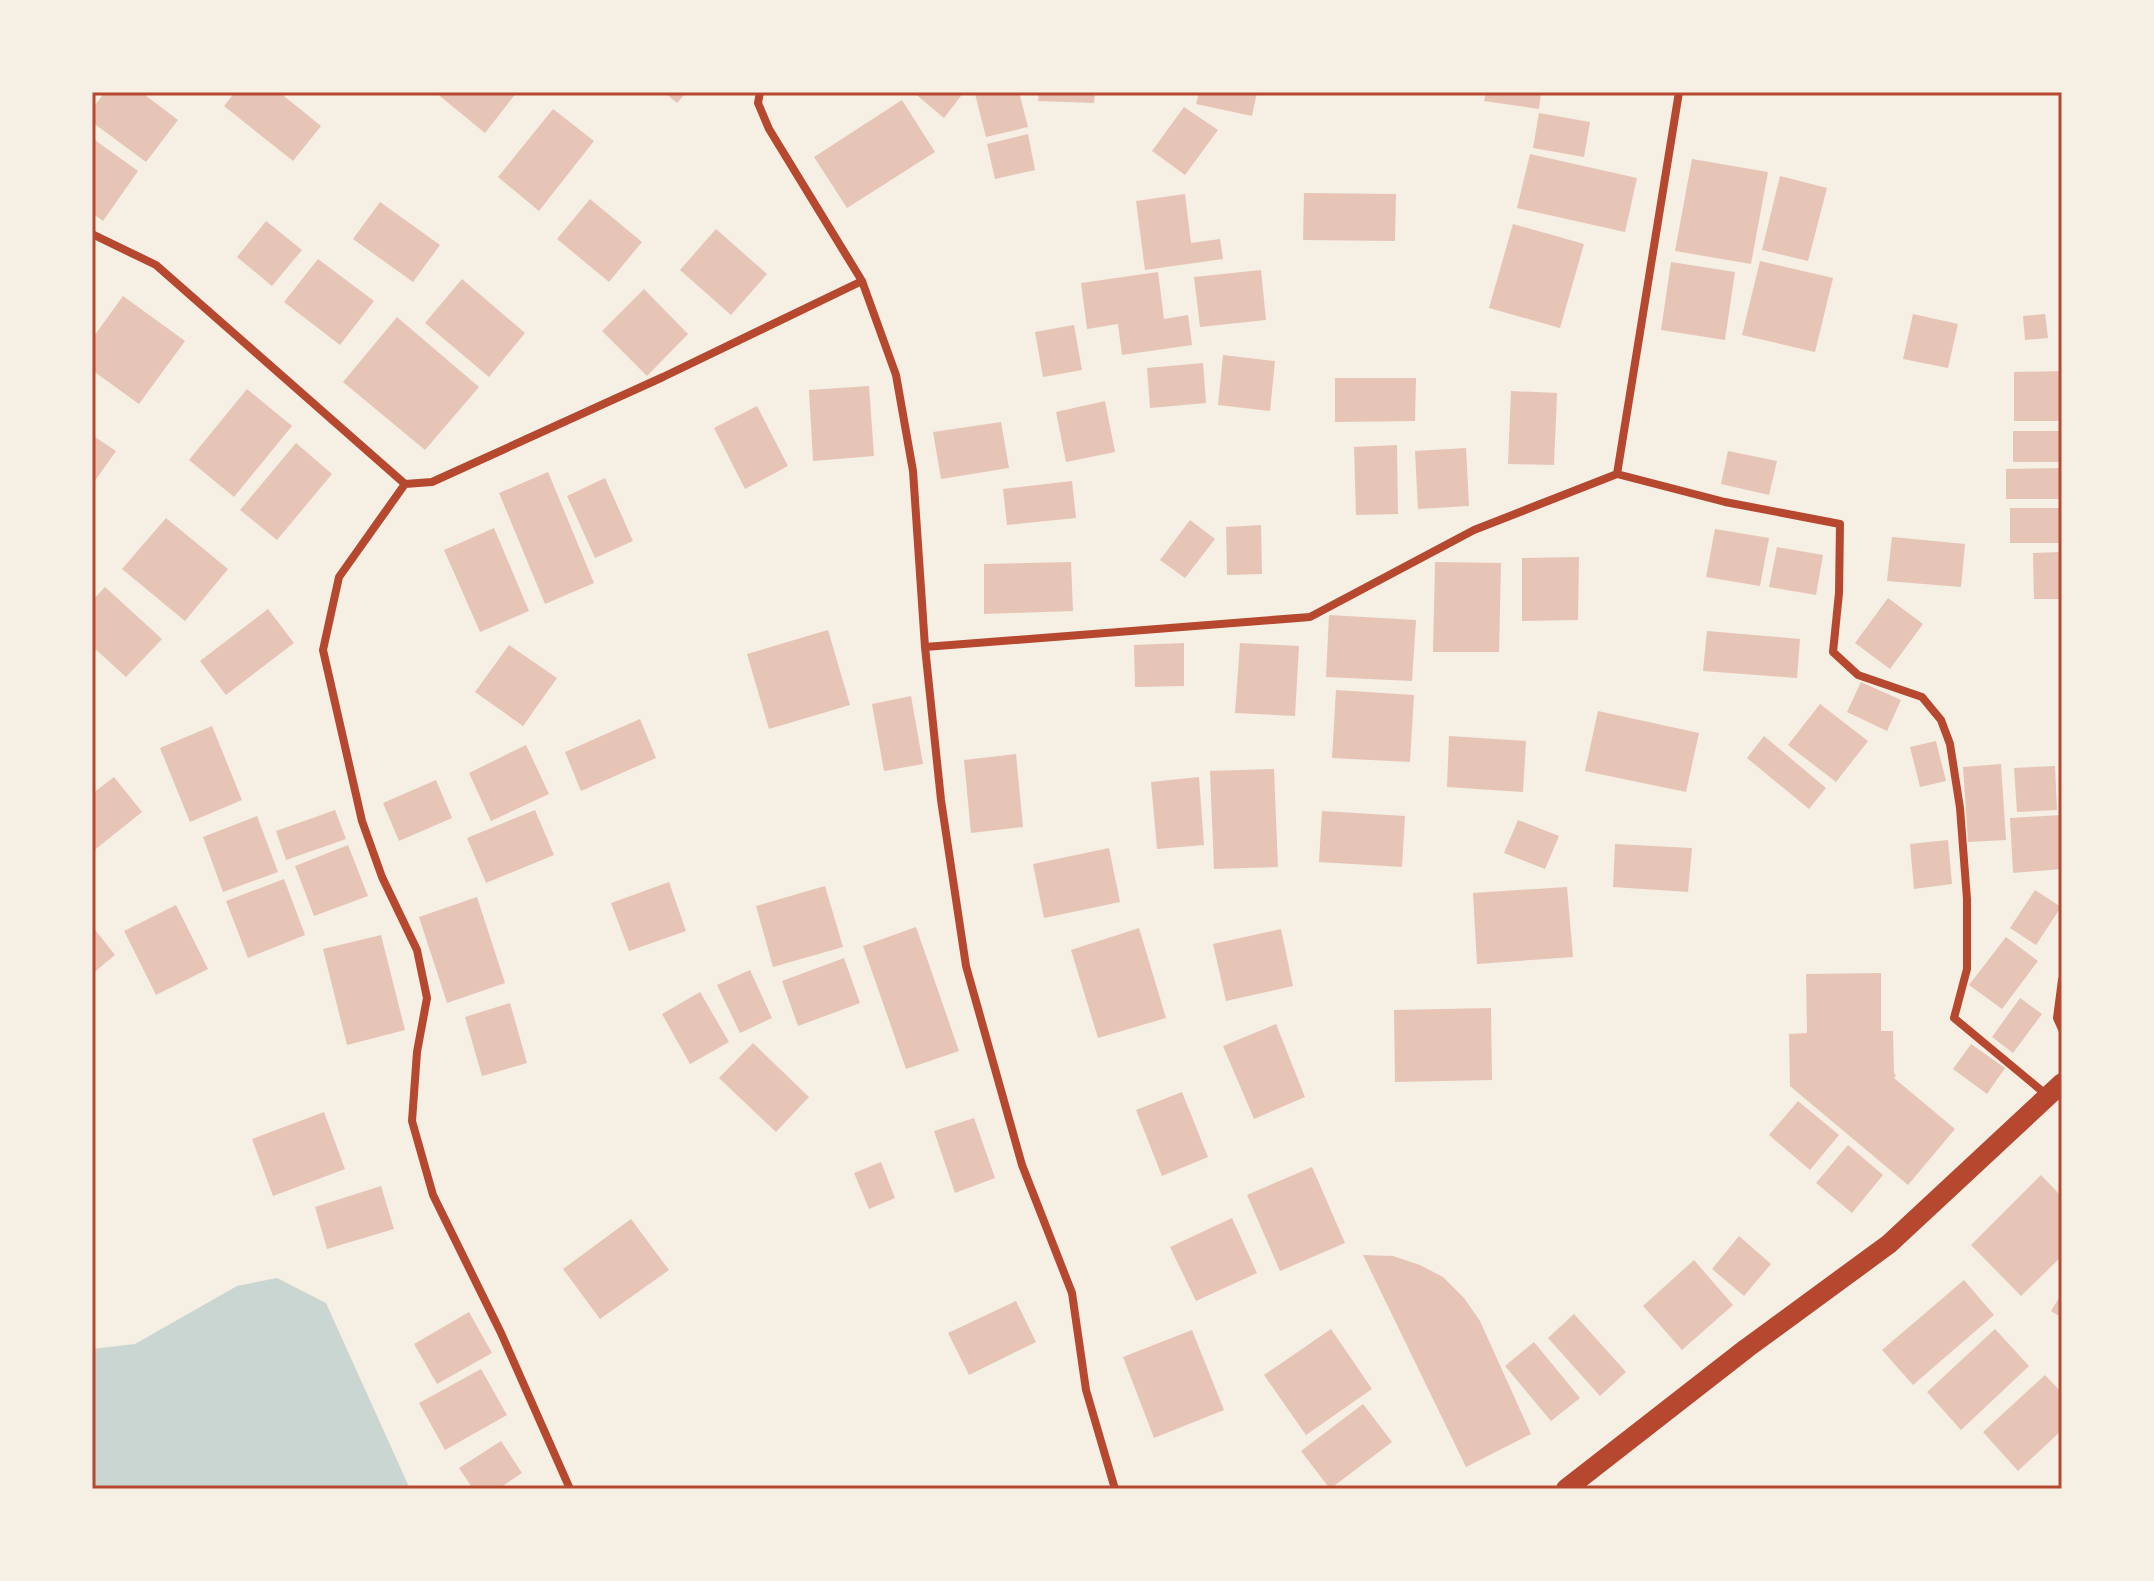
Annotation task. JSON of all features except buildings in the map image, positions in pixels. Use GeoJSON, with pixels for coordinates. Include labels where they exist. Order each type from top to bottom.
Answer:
{"type":"FeatureCollection","features":[{"type":"Feature","properties":{"kind":"main road"},"geometry":{"type":"LineString","coordinates":[[1566,1489],[1747,1348],[1889,1244],[2055,1090]]}},
{"type":"Feature","properties":{"kind":"street"},"geometry":{"type":"LineString","coordinates":[[760,92],[758,103],[769,129],[862,281],[896,375],[913,471],[925,647],[941,800],[966,966],[1022,1165],[1072,1293],[1086,1390],[1115,1489]]}},
{"type":"Feature","properties":{"kind":"street"},"geometry":{"type":"LineString","coordinates":[[1617,474],[1679,92]]}},
{"type":"Feature","properties":{"kind":"street"},"geometry":{"type":"LineString","coordinates":[[92,234],[156,265],[405,484],[432,482],[663,377],[862,281]]}},
{"type":"Feature","properties":{"kind":"street"},"geometry":{"type":"LineString","coordinates":[[925,647],[1310,617],[1474,530],[1617,474],[1725,502],[1840,524],[1839,593],[1833,652],[1858,675],[1922,697],[1941,720],[1950,744],[1960,808],[1967,899],[1967,969],[1954,1018],[2055,1090]]}},
{"type":"Feature","properties":{"kind":"street"},"geometry":{"type":"LineString","coordinates":[[405,484],[339,577],[323,650],[362,821],[382,877],[417,950],[425,986],[427,998],[417,1052],[412,1121],[433,1195],[501,1333],[570,1489]]}},
{"type":"Feature","properties":{"kind":"street"},"geometry":{"type":"LineString","coordinates":[[2062,980],[2057,1018],[2062,1029]]}},
{"type":"Feature","properties":{"kind":"shaded area"},"geometry":{"type":"Polygon","coordinates":[[[277,1278],[326,1303],[410,1489],[92,1489],[92,1349],[135,1344],[237,1286],[277,1278]]]}}]}
